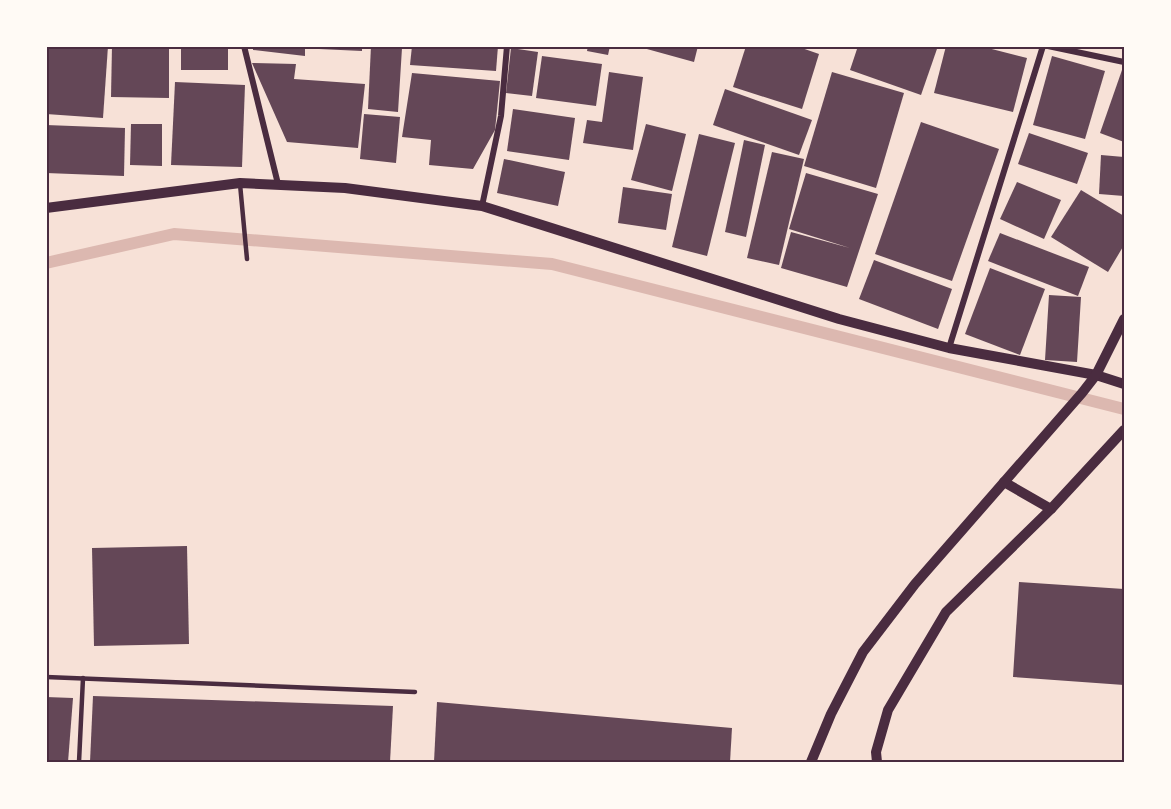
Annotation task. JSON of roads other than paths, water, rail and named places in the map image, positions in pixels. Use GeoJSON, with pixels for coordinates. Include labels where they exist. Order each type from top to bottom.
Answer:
{"type":"FeatureCollection","features":[{"type":"Feature","properties":{"kind":"street"},"geometry":{"type":"LineString","coordinates":[[244,46],[278,184]]}},
{"type":"Feature","properties":{"kind":"street"},"geometry":{"type":"LineString","coordinates":[[482,206],[501,116],[507,46]]}},
{"type":"Feature","properties":{"kind":"street"},"geometry":{"type":"LineString","coordinates":[[949,348],[1043,46]]}},
{"type":"Feature","properties":{"kind":"street"},"geometry":{"type":"LineString","coordinates":[[1048,46],[1125,62]]}},
{"type":"Feature","properties":{"kind":"street"},"geometry":{"type":"LineString","coordinates":[[46,208],[240,183],[345,188],[482,206],[839,319],[949,348],[1096,375],[1125,384]]}},
{"type":"Feature","properties":{"kind":"street"},"geometry":{"type":"LineString","coordinates":[[811,762],[831,714],[863,652],[915,584],[1024,456],[1082,393],[1096,375],[1125,320]]}},
{"type":"Feature","properties":{"kind":"street"},"geometry":{"type":"LineString","coordinates":[[877,762],[876,752],[888,710],[946,612],[1051,509],[1125,430]]}},
{"type":"Feature","properties":{"kind":"street"},"geometry":{"type":"LineString","coordinates":[[1004,482],[1051,509]]}},
{"type":"Feature","properties":{"kind":"lane"},"geometry":{"type":"LineString","coordinates":[[240,183],[247,259]]}},
{"type":"Feature","properties":{"kind":"lane"},"geometry":{"type":"LineString","coordinates":[[46,677],[415,692]]}},
{"type":"Feature","properties":{"kind":"lane"},"geometry":{"type":"LineString","coordinates":[[79,762],[83,678]]}},
{"type":"Feature","properties":{"kind":"waterway"},"geometry":{"type":"LineString","coordinates":[[46,263],[174,234],[552,264],[1124,409]]}}]}
